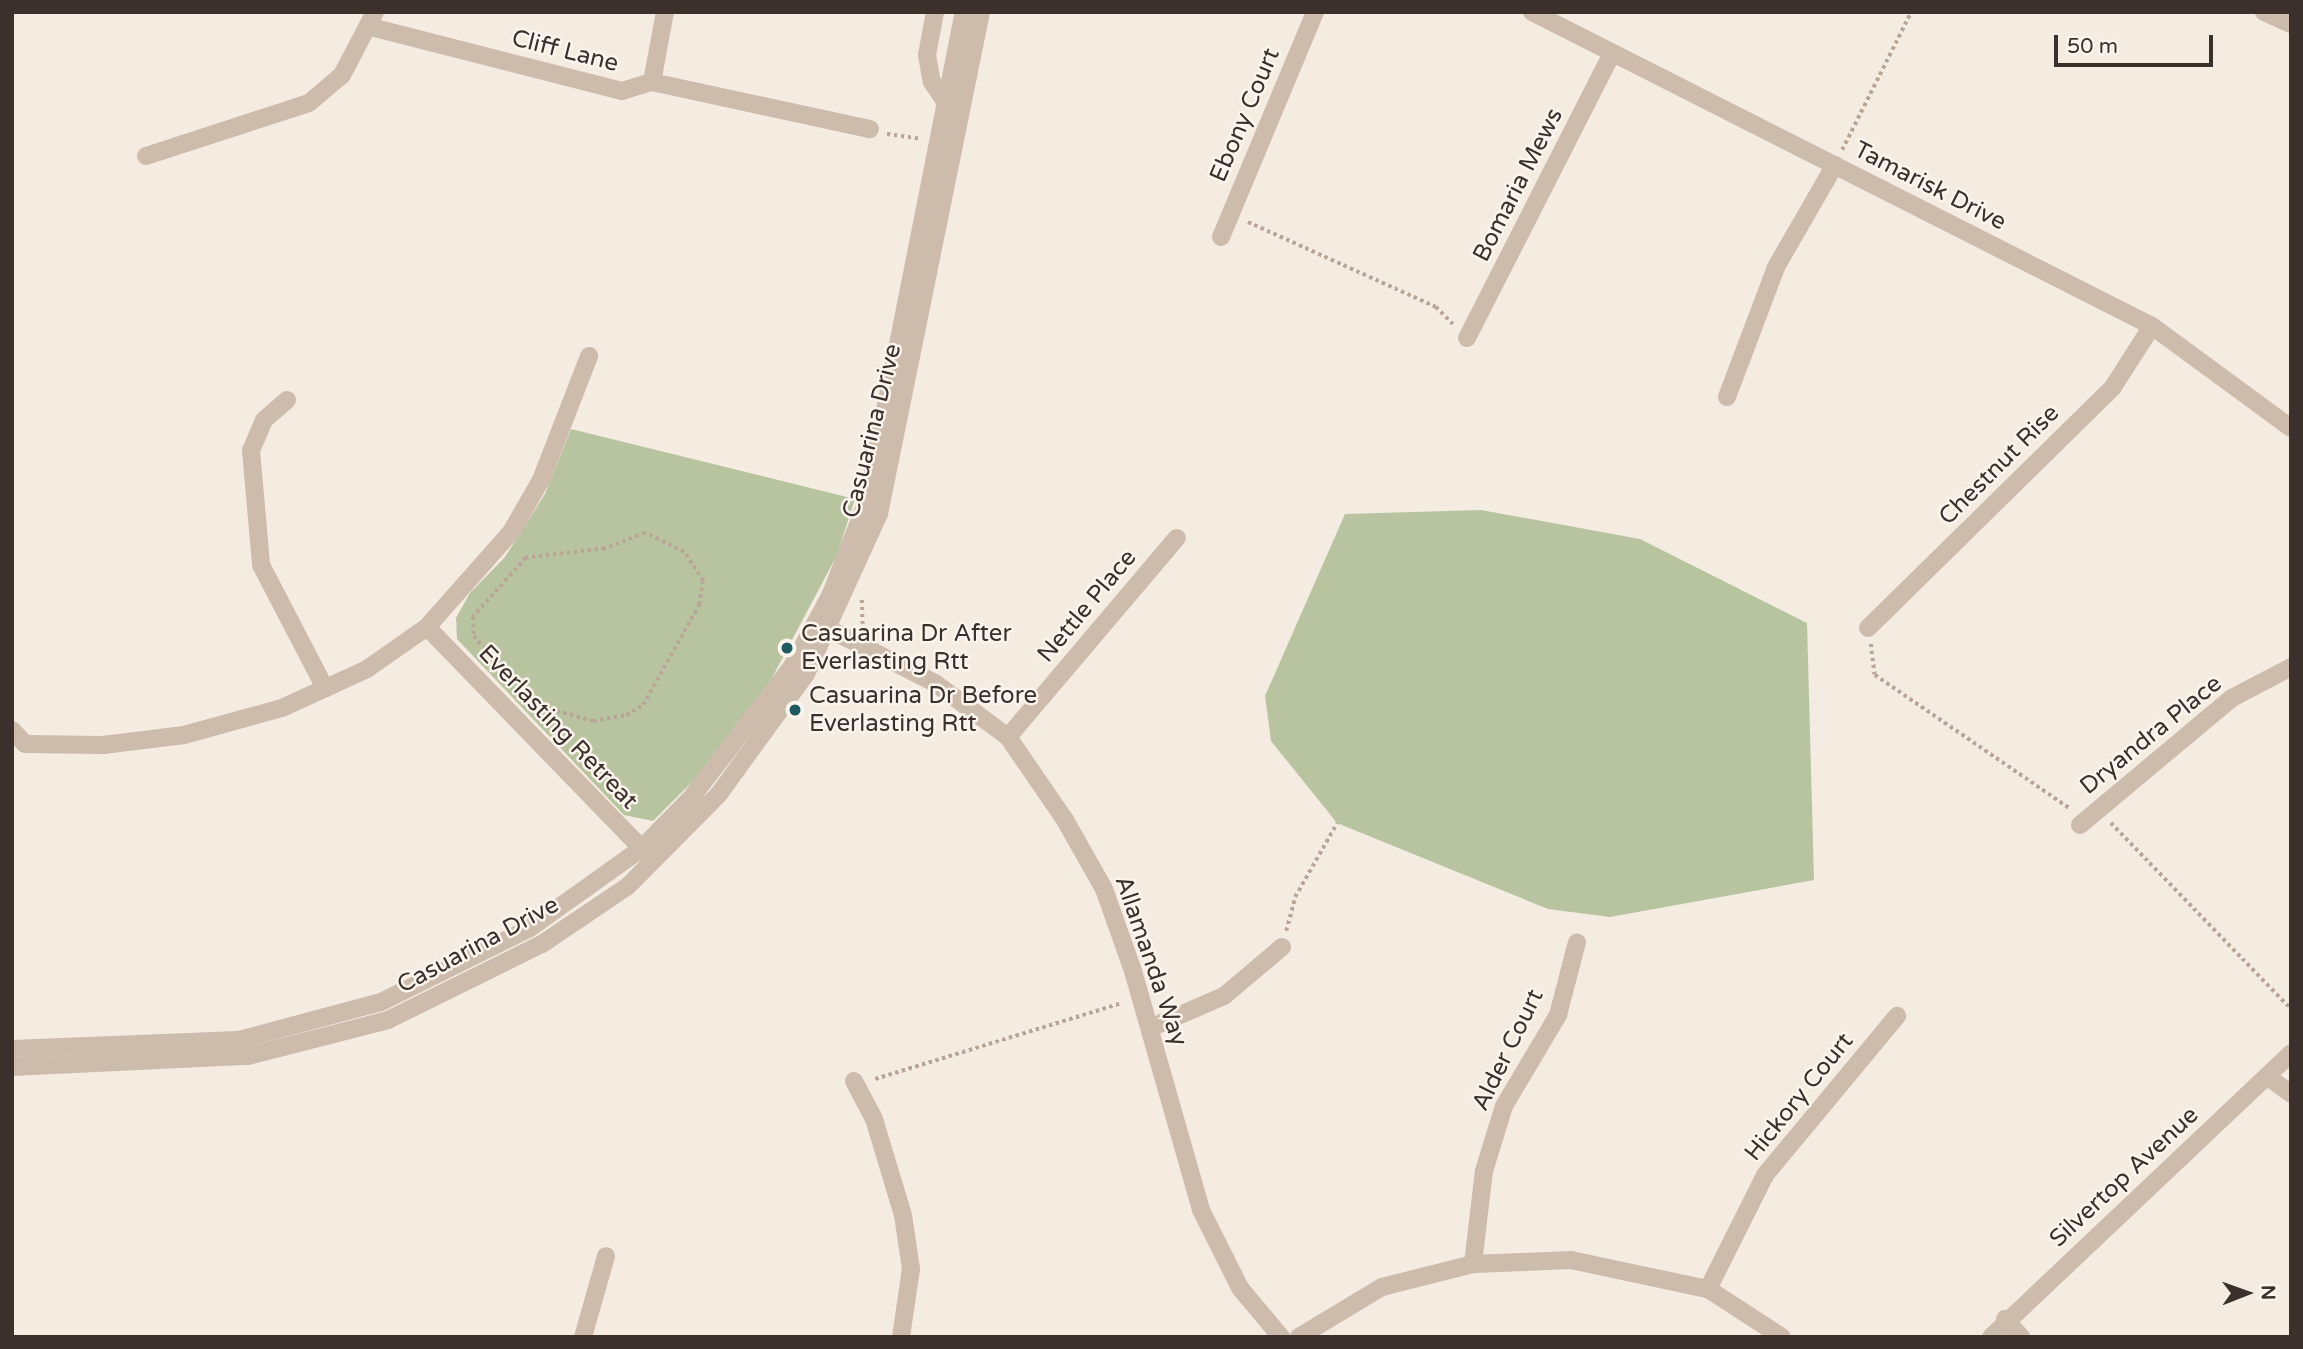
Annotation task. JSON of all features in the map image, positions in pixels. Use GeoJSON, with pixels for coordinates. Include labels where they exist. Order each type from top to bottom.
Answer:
{"type":"FeatureCollection","features":[{"type":"Feature","properties":{"kind":"street"},"geometry":{"type":"LineString","coordinates":[[652,82],[665,12]]}},
{"type":"Feature","properties":{"kind":"street"},"geometry":{"type":"LineString","coordinates":[[935,12],[927,55],[932,82],[946,103]]}},
{"type":"Feature","properties":{"kind":"street","name":"Casuarina Drive"},"geometry":{"type":"LineString","coordinates":[[824,626],[884,433],[964,12]]}},
{"type":"Feature","properties":{"kind":"street","name":"Casuarina Drive"},"geometry":{"type":"LineString","coordinates":[[12,1067],[203,1061],[355,1031],[542,944],[648,855],[771,729],[824,626],[895,460],[981,12]]}},
{"type":"Feature","properties":{"kind":"street","name":"Ebony Court"},"geometry":{"type":"LineString","coordinates":[[1221,237],[1315,12]]}},
{"type":"Feature","properties":{"kind":"street","name":"Tamarisk Drive"},"geometry":{"type":"LineString","coordinates":[[1532,12],[2151,326],[2291,428]]}},
{"type":"Feature","properties":{"kind":"street"},"geometry":{"type":"LineString","coordinates":[[2264,12],[2291,24]]}},
{"type":"Feature","properties":{"kind":"street"},"geometry":{"type":"LineString","coordinates":[[146,156],[309,103],[342,75],[373,19]]}},
{"type":"Feature","properties":{"kind":"street","name":"Cliff Lane"},"geometry":{"type":"LineString","coordinates":[[373,19],[622,91],[652,82],[870,129]]}},
{"type":"Feature","properties":{"kind":"street","name":"Bomaria Mews"},"geometry":{"type":"LineString","coordinates":[[1467,338],[1612,54]]}},
{"type":"Feature","properties":{"kind":"street"},"geometry":{"type":"LineString","coordinates":[[1727,397],[1776,267],[1835,165]]}},
{"type":"Feature","properties":{"kind":"street","name":"Chestnut Rise"},"geometry":{"type":"LineString","coordinates":[[1868,628],[2113,387],[2151,326]]}},
{"type":"Feature","properties":{"kind":"street"},"geometry":{"type":"LineString","coordinates":[[12,730],[25,744],[103,745],[184,735],[282,708],[367,669],[427,626],[511,532],[541,480],[589,356]]}},
{"type":"Feature","properties":{"kind":"street"},"geometry":{"type":"LineString","coordinates":[[287,400],[264,420],[251,450],[261,565],[326,688]]}},
{"type":"Feature","properties":{"kind":"street","name":"Nettle Place"},"geometry":{"type":"LineString","coordinates":[[1007,737],[1177,538]]}},
{"type":"Feature","properties":{"kind":"street","name":"Everlasting Retreat"},"geometry":{"type":"LineString","coordinates":[[427,626],[648,855]]}},
{"type":"Feature","properties":{"kind":"street","name":"Allamanda Way"},"geometry":{"type":"LineString","coordinates":[[824,626],[935,683],[1007,737],[1104,889],[1150,1028],[1201,1210],[1240,1288],[1281,1337]]}},
{"type":"Feature","properties":{"kind":"street","name":"Dryandra Place"},"geometry":{"type":"LineString","coordinates":[[2080,825],[2232,698],[2291,667]]}},
{"type":"Feature","properties":{"kind":"street","name":"Casuarina Drive"},"geometry":{"type":"LineString","coordinates":[[12,1049],[239,1040],[327,1021],[423,985],[530,928],[648,855]]}},
{"type":"Feature","properties":{"kind":"street","name":"Alder Court"},"geometry":{"type":"LineString","coordinates":[[1473,1264],[1484,1171],[1504,1106],[1558,1015],[1577,942]]}},
{"type":"Feature","properties":{"kind":"street"},"geometry":{"type":"LineString","coordinates":[[1150,1028],[1224,996],[1282,947]]}},
{"type":"Feature","properties":{"kind":"street","name":"Hickory Court"},"geometry":{"type":"LineString","coordinates":[[1708,1289],[1765,1175],[1897,1016]]}},
{"type":"Feature","properties":{"kind":"street","name":"Silvertop Avenue"},"geometry":{"type":"LineString","coordinates":[[1991,1337],[2006,1319],[2291,1054]]}},
{"type":"Feature","properties":{"kind":"street"},"geometry":{"type":"LineString","coordinates":[[2268,1077],[2291,1094]]}},
{"type":"Feature","properties":{"kind":"street"},"geometry":{"type":"LineString","coordinates":[[854,1081],[874,1119],[903,1216],[911,1269],[901,1337]]}},
{"type":"Feature","properties":{"kind":"street"},"geometry":{"type":"LineString","coordinates":[[583,1337],[606,1256]]}},
{"type":"Feature","properties":{"kind":"street"},"geometry":{"type":"LineString","coordinates":[[1299,1337],[1382,1287],[1473,1264],[1572,1260],[1708,1289],[1782,1337]]}},
{"type":"Feature","properties":{"kind":"street"},"geometry":{"type":"LineString","coordinates":[[2006,1319],[2021,1337]]}},
{"type":"Feature","properties":{"kind":"path"},"geometry":{"type":"LineString","coordinates":[[1835,165],[1911,12]]}},
{"type":"Feature","properties":{"kind":"path"},"geometry":{"type":"LineString","coordinates":[[1231,214],[1436,307],[1467,338]]}},
{"type":"Feature","properties":{"kind":"path"},"geometry":{"type":"LineString","coordinates":[[645,534],[684,552],[703,580],[699,605],[643,705],[626,715],[593,721],[543,707],[486,650],[474,636],[473,617],[526,558],[605,549],[645,534]]}},
{"type":"Feature","properties":{"kind":"path"},"geometry":{"type":"LineString","coordinates":[[464,665],[486,650]]}},
{"type":"Feature","properties":{"kind":"path"},"geometry":{"type":"LineString","coordinates":[[1282,947],[1295,897],[1337,823]]}},
{"type":"Feature","properties":{"kind":"path"},"geometry":{"type":"LineString","coordinates":[[854,1081],[885,1078],[1140,997]]}},
{"type":"Feature","properties":{"kind":"green space"},"geometry":{"type":"Polygon","coordinates":[[[571,429],[855,499],[837,555],[764,693],[725,749],[653,821],[624,815],[457,639],[456,618],[470,593],[505,557],[545,494],[571,429]]]}},
{"type":"Feature","properties":{"kind":"green space"},"geometry":{"type":"Polygon","coordinates":[[[1481,510],[1640,539],[1807,623],[1814,880],[1610,917],[1548,909],[1337,823],[1271,741],[1265,696],[1345,514],[1481,510]]]}},
{"type":"Feature","properties":{"kind":"place","name":"Casuarina Dr After Everlasting Rtt"},"geometry":{"type":"Point","coordinates":[787,648]}},
{"type":"Feature","properties":{"kind":"place","name":"Casuarina Dr Before Everlasting Rtt"},"geometry":{"type":"Point","coordinates":[795,710]}}]}
